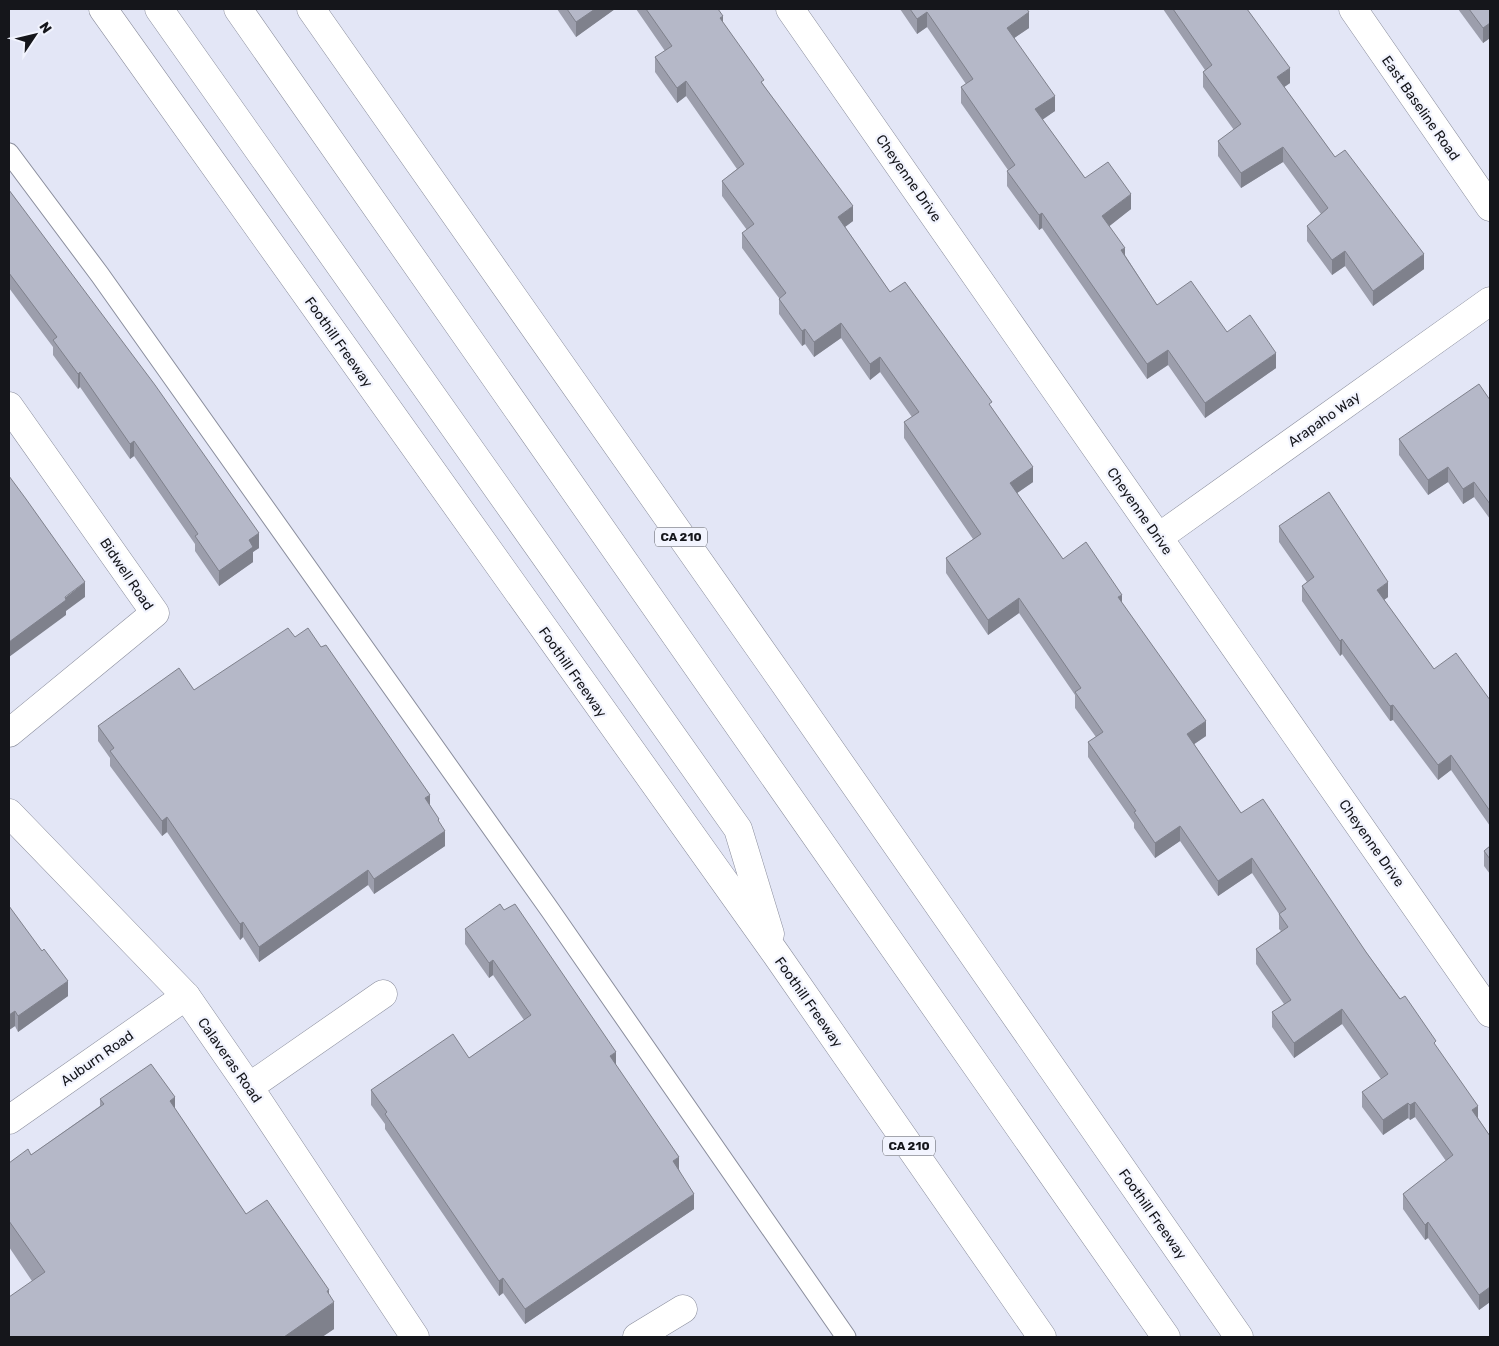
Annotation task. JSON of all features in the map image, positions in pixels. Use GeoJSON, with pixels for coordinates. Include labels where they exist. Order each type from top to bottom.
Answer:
{"type":"FeatureCollection","features":[{"type":"Feature","properties":{"kind":"main road","name":"Foothill Freeway"},"geometry":{"type":"LineString","coordinates":[[103,9],[776,954],[1042,1337]]}},
{"type":"Feature","properties":{"kind":"main road"},"geometry":{"type":"LineString","coordinates":[[159,9],[738,829],[776,954]]}},
{"type":"Feature","properties":{"kind":"main road"},"geometry":{"type":"LineString","coordinates":[[238,9],[1166,1337]]}},
{"type":"Feature","properties":{"kind":"main road","name":"Foothill Freeway"},"geometry":{"type":"LineString","coordinates":[[311,9],[782,680],[1239,1337]]}},
{"type":"Feature","properties":{"kind":"main road","name":"Cheyenne Drive"},"geometry":{"type":"LineString","coordinates":[[790,9],[1490,1013]]}},
{"type":"Feature","properties":{"kind":"main road","name":"East Baseline Road"},"geometry":{"type":"LineString","coordinates":[[1353,9],[1490,207]]}},
{"type":"Feature","properties":{"kind":"main road","name":"Arapaho Way"},"geometry":{"type":"LineString","coordinates":[[1159,537],[1490,301]]}},
{"type":"Feature","properties":{"kind":"main road","name":"Bidwell Road"},"geometry":{"type":"LineString","coordinates":[[9,406],[155,612],[9,733]]}},
{"type":"Feature","properties":{"kind":"main road","name":"Calaveras Road"},"geometry":{"type":"LineString","coordinates":[[9,813],[186,996],[249,1087],[415,1337]]}},
{"type":"Feature","properties":{"kind":"main road"},"geometry":{"type":"LineString","coordinates":[[249,1087],[383,994]]}},
{"type":"Feature","properties":{"kind":"main road","name":"Auburn Road"},"geometry":{"type":"LineString","coordinates":[[9,1120],[186,996]]}},
{"type":"Feature","properties":{"kind":"main road"},"geometry":{"type":"LineString","coordinates":[[637,1337],[683,1309]]}},
{"type":"Feature","properties":{"kind":"lane"},"geometry":{"type":"LineString","coordinates":[[9,153],[100,275],[492,828],[846,1337]]}},
{"type":"Feature","properties":{"kind":"building"},"geometry":{"type":"Polygon","coordinates":[[[567,9],[595,9],[576,22],[567,9]]]}},
{"type":"Feature","properties":{"kind":"building"},"geometry":{"type":"Polygon","coordinates":[[[646,9],[718,9],[723,16],[720,18],[764,80],[761,82],[853,206],[838,217],[890,292],[905,282],[992,402],[989,404],[1033,467],[1010,483],[1063,559],[1086,542],[1122,595],[1118,597],[1206,721],[1187,734],[1241,813],[1263,799],[1366,952],[1400,999],[1405,996],[1436,1041],[1434,1043],[1478,1106],[1472,1110],[1490,1136],[1490,1287],[1479,1295],[1428,1222],[1425,1225],[1403,1194],[1453,1155],[1415,1102],[1410,1105],[1408,1103],[1383,1120],[1362,1092],[1388,1074],[1342,1009],[1294,1043],[1272,1012],[1291,1000],[1256,949],[1288,927],[1279,914],[1286,909],[1252,858],[1218,881],[1180,826],[1155,843],[1134,812],[1136,811],[1088,742],[1103,732],[1075,692],[1081,688],[1019,598],[988,620],[946,558],[981,534],[904,422],[919,412],[880,357],[870,364],[841,323],[814,342],[805,329],[802,331],[779,299],[786,293],[742,233],[754,224],[722,181],[744,164],[686,81],[677,88],[655,57],[672,46],[646,9]]]}},
{"type":"Feature","properties":{"kind":"building"},"geometry":{"type":"Polygon","coordinates":[[[910,9],[1027,9],[1029,12],[1007,28],[1055,96],[1035,109],[1085,178],[1108,162],[1131,194],[1102,216],[1125,248],[1121,250],[1157,305],[1191,281],[1227,332],[1250,315],[1276,353],[1205,403],[1168,350],[1147,364],[1042,213],[1039,215],[1007,171],[1015,165],[961,87],[973,79],[927,12],[917,19],[910,9]]]}},
{"type":"Feature","properties":{"kind":"building"},"geometry":{"type":"Polygon","coordinates":[[[1173,9],[1247,9],[1290,68],[1277,77],[1335,157],[1345,150],[1424,254],[1373,291],[1345,251],[1332,260],[1307,226],[1328,208],[1283,147],[1241,173],[1218,141],[1241,124],[1203,72],[1212,65],[1173,9]]]}},
{"type":"Feature","properties":{"kind":"building"},"geometry":{"type":"Polygon","coordinates":[[[1469,9],[1490,9],[1490,23],[1483,28],[1469,9]]]}},
{"type":"Feature","properties":{"kind":"building"},"geometry":{"type":"Polygon","coordinates":[[[9,190],[155,385],[259,533],[249,540],[253,547],[219,571],[195,536],[198,534],[134,441],[130,444],[80,372],[78,374],[53,340],[57,337],[9,273],[9,190]]]}},
{"type":"Feature","properties":{"kind":"building"},"geometry":{"type":"Polygon","coordinates":[[[1479,384],[1490,400],[1490,504],[1474,482],[1463,489],[1448,467],[1428,480],[1399,439],[1479,384]]]}},
{"type":"Feature","properties":{"kind":"building"},"geometry":{"type":"Polygon","coordinates":[[[9,476],[85,582],[65,597],[66,600],[9,642],[9,476]]]}},
{"type":"Feature","properties":{"kind":"building"},"geometry":{"type":"Polygon","coordinates":[[[1329,492],[1388,582],[1377,590],[1434,669],[1456,653],[1490,700],[1490,811],[1451,755],[1438,765],[1393,705],[1390,706],[1342,639],[1340,641],[1302,586],[1314,577],[1279,526],[1329,492]]]}},
{"type":"Feature","properties":{"kind":"building"},"geometry":{"type":"Polygon","coordinates":[[[288,628],[295,637],[308,628],[321,647],[326,645],[430,795],[425,798],[445,831],[374,879],[368,870],[259,947],[243,922],[240,924],[167,817],[162,821],[110,751],[114,748],[98,726],[179,668],[194,690],[288,628]]]}},
{"type":"Feature","properties":{"kind":"building"},"geometry":{"type":"Polygon","coordinates":[[[1490,846],[1490,859],[1484,851],[1490,846]]]}},
{"type":"Feature","properties":{"kind":"building"},"geometry":{"type":"Polygon","coordinates":[[[500,904],[504,910],[515,904],[616,1052],[610,1056],[679,1157],[673,1161],[694,1194],[525,1309],[503,1278],[499,1281],[385,1114],[387,1112],[371,1090],[453,1034],[469,1058],[531,1015],[493,960],[489,963],[465,929],[500,904]]]}},
{"type":"Feature","properties":{"kind":"building"},"geometry":{"type":"Polygon","coordinates":[[[9,906],[42,951],[44,949],[68,981],[18,1016],[15,1011],[9,1015],[9,906]]]}},
{"type":"Feature","properties":{"kind":"building"},"geometry":{"type":"Polygon","coordinates":[[[151,1064],[175,1097],[170,1101],[246,1214],[267,1200],[329,1290],[327,1291],[334,1302],[284,1337],[9,1337],[9,1297],[45,1272],[9,1221],[9,1163],[28,1149],[31,1155],[104,1104],[100,1099],[151,1064]]]}}]}
